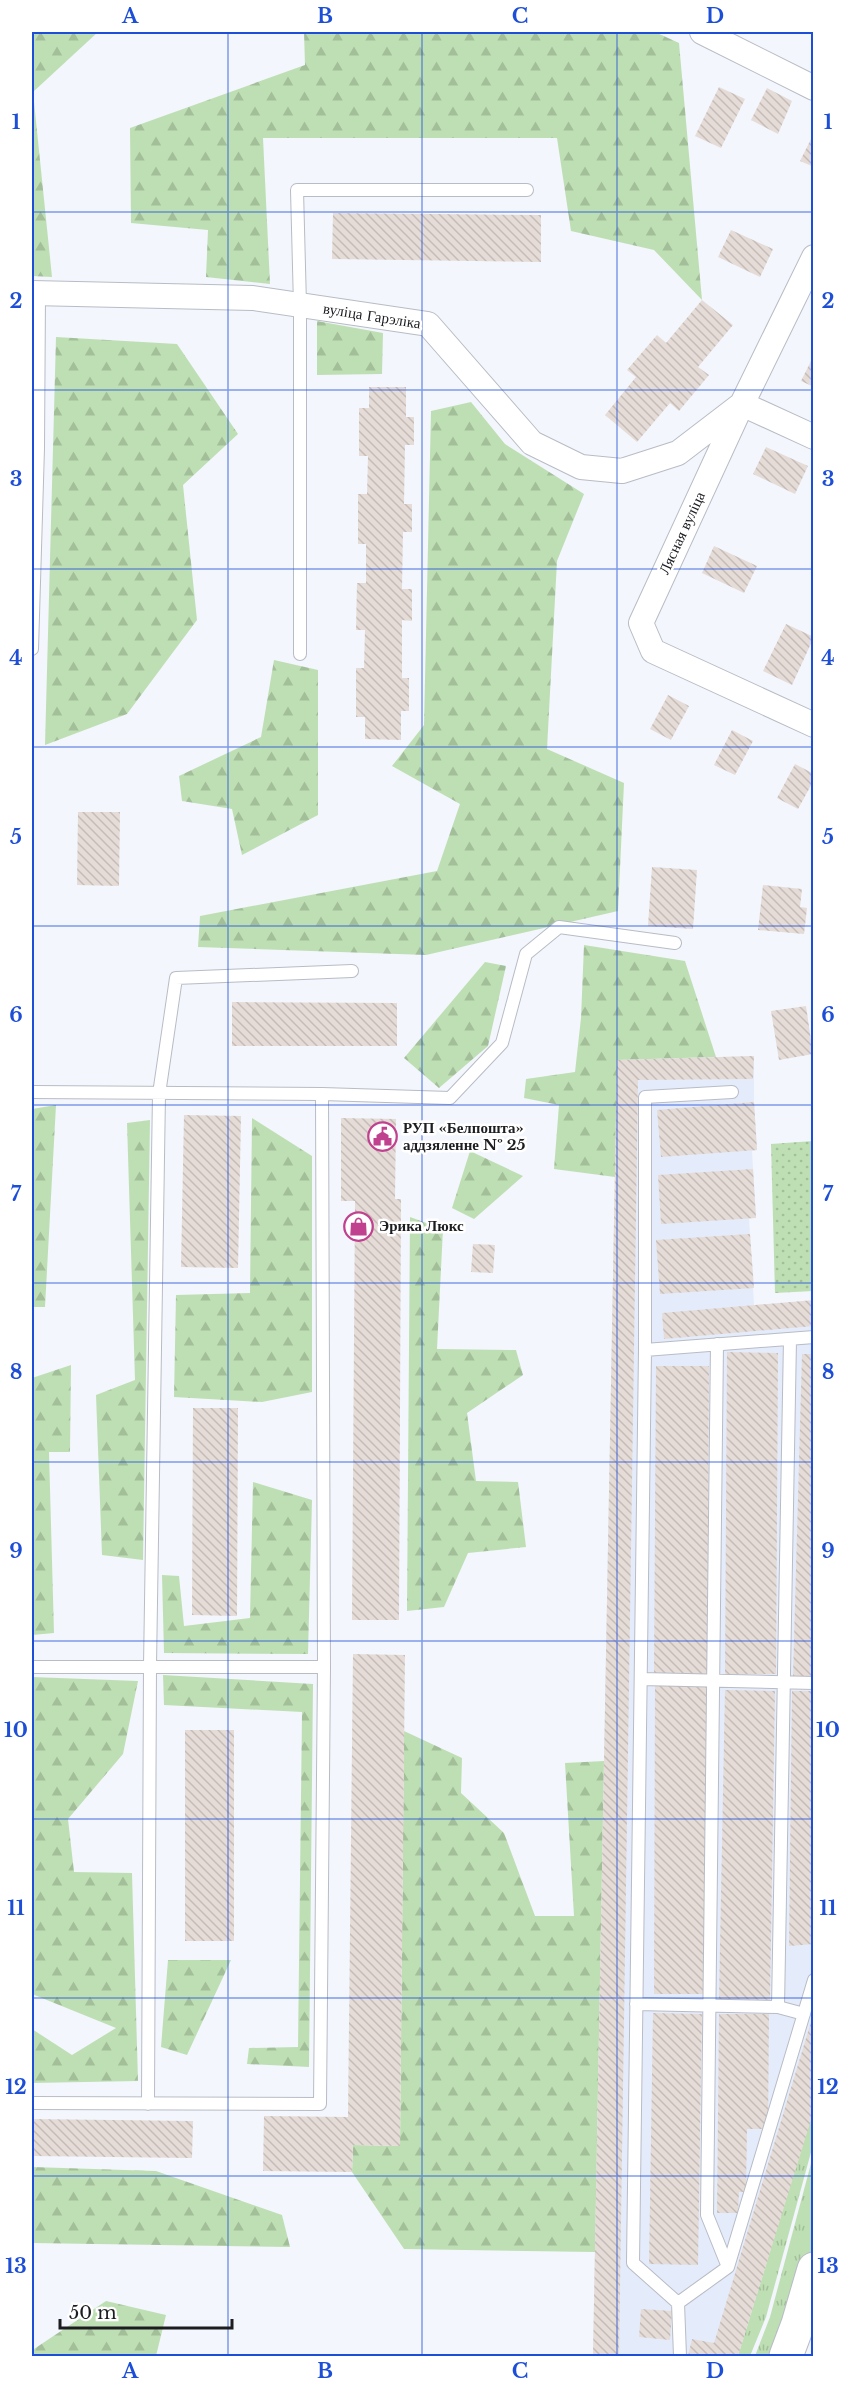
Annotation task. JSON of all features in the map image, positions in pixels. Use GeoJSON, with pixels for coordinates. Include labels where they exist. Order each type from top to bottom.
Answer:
{"type":"FeatureCollection","features":[{"type":"Feature","properties":{"kind":"main road"},"geometry":{"type":"LineString","coordinates":[[786,2356],[806,2327],[813,2269]]}},
{"type":"Feature","properties":{"kind":"street"},"geometry":{"type":"LineString","coordinates":[[702,32],[813,88]]}},
{"type":"Feature","properties":{"kind":"street","name":"Лясная вуліца"},"geometry":{"type":"LineString","coordinates":[[813,257],[641,623],[653,651],[813,725]]}},
{"type":"Feature","properties":{"kind":"street","name":"вуліца Гарэліка"},"geometry":{"type":"LineString","coordinates":[[35,293],[253,298],[428,324],[532,443],[581,467],[622,471],[678,453],[742,404]]}},
{"type":"Feature","properties":{"kind":"street"},"geometry":{"type":"LineString","coordinates":[[742,404],[813,437]]}},
{"type":"Feature","properties":{"kind":"lane"},"geometry":{"type":"LineString","coordinates":[[300,654],[300,305],[297,190],[527,190]]}},
{"type":"Feature","properties":{"kind":"lane"},"geometry":{"type":"LineString","coordinates":[[32,649],[38,448],[35,293]]}},
{"type":"Feature","properties":{"kind":"lane"},"geometry":{"type":"LineString","coordinates":[[32,1092],[322,1094],[450,1098],[502,1043],[526,954],[559,927],[675,943]]}},
{"type":"Feature","properties":{"kind":"lane"},"geometry":{"type":"LineString","coordinates":[[148,2104],[150,1666],[159,1094],[176,978],[352,971]]}},
{"type":"Feature","properties":{"kind":"lane"},"geometry":{"type":"LineString","coordinates":[[680,2356],[678,2303],[633,2263],[645,1350],[645,1097],[732,1092]]}},
{"type":"Feature","properties":{"kind":"lane"},"geometry":{"type":"LineString","coordinates":[[32,2103],[320,2104],[324,1667],[322,1094]]}},
{"type":"Feature","properties":{"kind":"lane"},"geometry":{"type":"LineString","coordinates":[[645,1350],[813,1337]]}},
{"type":"Feature","properties":{"kind":"lane"},"geometry":{"type":"LineString","coordinates":[[778,2007],[789,1339]]}},
{"type":"Feature","properties":{"kind":"lane"},"geometry":{"type":"LineString","coordinates":[[717,1344],[706,2215],[728,2267]]}},
{"type":"Feature","properties":{"kind":"lane"},"geometry":{"type":"LineString","coordinates":[[32,1667],[324,1667]]}},
{"type":"Feature","properties":{"kind":"lane"},"geometry":{"type":"LineString","coordinates":[[641,1679],[813,1683]]}},
{"type":"Feature","properties":{"kind":"lane"},"geometry":{"type":"LineString","coordinates":[[678,2303],[728,2267],[813,1980]]}},
{"type":"Feature","properties":{"kind":"lane"},"geometry":{"type":"LineString","coordinates":[[636,2004],[778,2007],[804,2014]]}},
{"type":"Feature","properties":{"kind":"shaded area"},"geometry":{"type":"Polygon","coordinates":[[[754,1056],[757,1150],[752,1151],[756,1218],[749,1218],[754,1305],[813,1301],[813,2110],[738,2356],[593,2356],[617,1060],[754,1056]]]}},
{"type":"Feature","properties":{"kind":"green space"},"geometry":{"type":"Polygon","coordinates":[[[32,32],[98,32],[33,92],[52,277],[32,276],[32,32]]]}},
{"type":"Feature","properties":{"kind":"green space"},"geometry":{"type":"Polygon","coordinates":[[[304,32],[655,32],[679,43],[702,300],[654,250],[571,231],[557,138],[263,138],[270,284],[206,277],[208,230],[131,223],[130,128],[305,65],[304,32]]]}},
{"type":"Feature","properties":{"kind":"green space"},"geometry":{"type":"Polygon","coordinates":[[[317,321],[383,333],[382,374],[317,375],[317,321]]]}},
{"type":"Feature","properties":{"kind":"green space"},"geometry":{"type":"Polygon","coordinates":[[[56,337],[177,344],[238,434],[183,485],[197,620],[127,714],[45,745],[56,337]]]}},
{"type":"Feature","properties":{"kind":"green space"},"geometry":{"type":"Polygon","coordinates":[[[471,402],[505,444],[584,494],[557,561],[547,749],[624,783],[618,911],[426,955],[198,947],[200,916],[437,871],[460,804],[392,766],[424,725],[431,411],[471,402]]]}},
{"type":"Feature","properties":{"kind":"green space"},"geometry":{"type":"Polygon","coordinates":[[[274,660],[318,670],[318,815],[242,855],[232,809],[182,801],[179,776],[261,737],[274,660]]]}},
{"type":"Feature","properties":{"kind":"green space"},"geometry":{"type":"Polygon","coordinates":[[[584,945],[685,961],[716,1057],[617,1060],[615,1177],[554,1169],[559,1105],[524,1098],[526,1079],[575,1072],[581,1018],[584,945]]]}},
{"type":"Feature","properties":{"kind":"green space"},"geometry":{"type":"Polygon","coordinates":[[[485,962],[506,966],[488,1046],[439,1088],[404,1058],[485,962]]]}},
{"type":"Feature","properties":{"kind":"green space"},"geometry":{"type":"Polygon","coordinates":[[[56,1105],[45,1307],[32,1307],[32,1109],[56,1105]]]}},
{"type":"Feature","properties":{"kind":"green space"},"geometry":{"type":"Polygon","coordinates":[[[252,1118],[312,1156],[312,1392],[262,1402],[174,1397],[176,1295],[250,1293],[252,1118]]]}},
{"type":"Feature","properties":{"kind":"green space"},"geometry":{"type":"Polygon","coordinates":[[[150,1120],[143,1560],[102,1555],[96,1395],[135,1380],[127,1123],[150,1120]]]}},
{"type":"Feature","properties":{"kind":"green space"},"geometry":{"type":"Polygon","coordinates":[[[813,1141],[813,1291],[775,1293],[771,1144],[813,1141]]]}},
{"type":"Feature","properties":{"kind":"green space"},"geometry":{"type":"Polygon","coordinates":[[[470,1151],[523,1176],[474,1219],[452,1208],[470,1151]]]}},
{"type":"Feature","properties":{"kind":"green space"},"geometry":{"type":"Polygon","coordinates":[[[410,1217],[443,1229],[437,1349],[516,1350],[523,1375],[467,1413],[476,1481],[518,1482],[526,1547],[468,1553],[444,1607],[407,1611],[410,1217]]]}},
{"type":"Feature","properties":{"kind":"green space"},"geometry":{"type":"Polygon","coordinates":[[[71,1365],[70,1452],[49,1452],[54,1633],[32,1635],[32,1378],[71,1365]]]}},
{"type":"Feature","properties":{"kind":"green space"},"geometry":{"type":"Polygon","coordinates":[[[253,1482],[312,1500],[308,1654],[164,1653],[162,1575],[179,1576],[184,1626],[250,1618],[253,1482]]]}},
{"type":"Feature","properties":{"kind":"green space"},"geometry":{"type":"Polygon","coordinates":[[[163,1675],[313,1684],[309,2067],[247,2064],[249,2048],[298,2047],[302,1712],[164,1705],[163,1675]]]}},
{"type":"Feature","properties":{"kind":"green space"},"geometry":{"type":"Polygon","coordinates":[[[32,1677],[138,1681],[123,1754],[68,1819],[74,1872],[132,1873],[138,2081],[32,2083],[32,2029],[72,2055],[116,2028],[32,1994],[32,1677]]]}},
{"type":"Feature","properties":{"kind":"green space"},"geometry":{"type":"Polygon","coordinates":[[[404,1731],[462,1758],[461,1793],[504,1833],[535,1916],[574,1916],[565,1763],[604,1761],[595,2252],[404,2249],[352,2172],[353,2145],[400,2146],[404,1731]]]}},
{"type":"Feature","properties":{"kind":"green space"},"geometry":{"type":"Polygon","coordinates":[[[168,1960],[231,1960],[187,2055],[161,2047],[168,1960]]]}},
{"type":"Feature","properties":{"kind":"green space"},"geometry":{"type":"Polygon","coordinates":[[[813,2111],[813,2145],[766,2317],[750,2356],[738,2356],[813,2111]]]}},
{"type":"Feature","properties":{"kind":"green space"},"geometry":{"type":"Polygon","coordinates":[[[813,2156],[813,2269],[786,2356],[755,2356],[770,2317],[813,2156]]]}},
{"type":"Feature","properties":{"kind":"green space"},"geometry":{"type":"Polygon","coordinates":[[[32,2167],[156,2171],[282,2215],[290,2247],[32,2243],[32,2167]]]}},
{"type":"Feature","properties":{"kind":"green space"},"geometry":{"type":"Polygon","coordinates":[[[106,2301],[166,2315],[156,2356],[32,2356],[32,2341],[34,2349],[106,2301]]]}},
{"type":"Feature","properties":{"kind":"building"},"geometry":{"type":"Polygon","coordinates":[[[719,87],[745,99],[721,148],[695,136],[719,87]]]}},
{"type":"Feature","properties":{"kind":"building"},"geometry":{"type":"Polygon","coordinates":[[[767,88],[792,101],[778,134],[751,120],[767,88]]]}},
{"type":"Feature","properties":{"kind":"building"},"geometry":{"type":"Polygon","coordinates":[[[814,133],[814,167],[800,161],[814,133]]]}},
{"type":"Feature","properties":{"kind":"building"},"geometry":{"type":"Polygon","coordinates":[[[333,213],[541,215],[541,262],[332,259],[333,213]]]}},
{"type":"Feature","properties":{"kind":"building"},"geometry":{"type":"Polygon","coordinates":[[[731,230],[773,249],[760,277],[718,257],[731,230]]]}},
{"type":"Feature","properties":{"kind":"building"},"geometry":{"type":"Polygon","coordinates":[[[702,300],[733,325],[698,367],[709,375],[679,411],[670,403],[637,442],[605,415],[636,377],[627,370],[657,335],[666,343],[702,300]]]}},
{"type":"Feature","properties":{"kind":"building"},"geometry":{"type":"Polygon","coordinates":[[[811,361],[814,362],[814,387],[801,381],[811,361]]]}},
{"type":"Feature","properties":{"kind":"building"},"geometry":{"type":"Polygon","coordinates":[[[369,387],[406,387],[406,417],[414,417],[414,445],[405,445],[404,504],[412,504],[412,532],[403,532],[402,589],[412,589],[412,621],[402,620],[402,678],[409,678],[409,711],[401,711],[401,740],[365,739],[365,717],[356,717],[356,668],[364,668],[365,630],[356,630],[357,583],[366,583],[366,544],[358,544],[358,494],[367,494],[368,456],[359,456],[359,408],[369,408],[369,387]]]}},
{"type":"Feature","properties":{"kind":"building"},"geometry":{"type":"Polygon","coordinates":[[[766,447],[808,466],[795,494],[753,474],[766,447]]]}},
{"type":"Feature","properties":{"kind":"building"},"geometry":{"type":"Polygon","coordinates":[[[714,546],[757,566],[744,593],[702,573],[714,546]]]}},
{"type":"Feature","properties":{"kind":"building"},"geometry":{"type":"Polygon","coordinates":[[[786,624],[814,637],[792,685],[763,671],[786,624]]]}},
{"type":"Feature","properties":{"kind":"building"},"geometry":{"type":"Polygon","coordinates":[[[668,695],[689,706],[671,740],[650,729],[668,695]]]}},
{"type":"Feature","properties":{"kind":"building"},"geometry":{"type":"Polygon","coordinates":[[[732,730],[753,741],[735,775],[714,765],[732,730]]]}},
{"type":"Feature","properties":{"kind":"building"},"geometry":{"type":"Polygon","coordinates":[[[795,764],[814,774],[814,780],[798,809],[777,798],[795,764]]]}},
{"type":"Feature","properties":{"kind":"building"},"geometry":{"type":"Polygon","coordinates":[[[78,812],[120,812],[119,886],[77,885],[78,812]]]}},
{"type":"Feature","properties":{"kind":"building"},"geometry":{"type":"Polygon","coordinates":[[[652,867],[697,870],[693,929],[648,926],[652,867]]]}},
{"type":"Feature","properties":{"kind":"building"},"geometry":{"type":"Polygon","coordinates":[[[763,885],[802,889],[800,907],[807,908],[804,934],[758,930],[763,885]]]}},
{"type":"Feature","properties":{"kind":"building"},"geometry":{"type":"Polygon","coordinates":[[[232,1002],[397,1003],[397,1046],[232,1046],[232,1002]]]}},
{"type":"Feature","properties":{"kind":"building"},"geometry":{"type":"Polygon","coordinates":[[[806,1006],[813,1054],[779,1060],[771,1011],[806,1006]]]}},
{"type":"Feature","properties":{"kind":"building"},"geometry":{"type":"Polygon","coordinates":[[[754,1056],[753,1079],[638,1080],[619,2356],[593,2356],[617,1060],[754,1056]]]}},
{"type":"Feature","properties":{"kind":"building"},"geometry":{"type":"Polygon","coordinates":[[[754,1102],[757,1150],[661,1157],[657,1110],[754,1102]]]}},
{"type":"Feature","properties":{"kind":"building"},"geometry":{"type":"Polygon","coordinates":[[[184,1115],[241,1116],[238,1268],[181,1267],[184,1115]]]}},
{"type":"Feature","properties":{"kind":"building"},"geometry":{"type":"Polygon","coordinates":[[[341,1118],[396,1119],[395,1199],[401,1199],[399,1620],[352,1620],[355,1201],[341,1201],[341,1118]]]}},
{"type":"Feature","properties":{"kind":"building"},"geometry":{"type":"Polygon","coordinates":[[[753,1169],[756,1218],[661,1224],[658,1175],[753,1169]]]}},
{"type":"Feature","properties":{"kind":"building"},"geometry":{"type":"Polygon","coordinates":[[[750,1234],[754,1288],[660,1294],[656,1240],[750,1234]]]}},
{"type":"Feature","properties":{"kind":"building"},"geometry":{"type":"Polygon","coordinates":[[[473,1244],[495,1245],[493,1273],[471,1272],[473,1244]]]}},
{"type":"Feature","properties":{"kind":"building"},"geometry":{"type":"Polygon","coordinates":[[[814,1300],[814,1326],[664,1339],[662,1313],[814,1300]]]}},
{"type":"Feature","properties":{"kind":"building"},"geometry":{"type":"Polygon","coordinates":[[[727,1352],[778,1353],[776,1674],[725,1674],[727,1352]]]}},
{"type":"Feature","properties":{"kind":"building"},"geometry":{"type":"Polygon","coordinates":[[[802,1354],[814,1354],[814,1678],[793,1677],[802,1354]]]}},
{"type":"Feature","properties":{"kind":"building"},"geometry":{"type":"Polygon","coordinates":[[[656,1366],[709,1366],[707,1674],[654,1674],[656,1366]]]}},
{"type":"Feature","properties":{"kind":"building"},"geometry":{"type":"Polygon","coordinates":[[[193,1408],[238,1408],[237,1616],[192,1615],[193,1408]]]}},
{"type":"Feature","properties":{"kind":"building"},"geometry":{"type":"Polygon","coordinates":[[[353,1654],[405,1655],[400,2146],[353,2145],[352,2172],[263,2171],[264,2116],[348,2117],[353,1654]]]}},
{"type":"Feature","properties":{"kind":"building"},"geometry":{"type":"Polygon","coordinates":[[[655,1686],[706,1686],[705,1994],[654,1994],[655,1686]]]}},
{"type":"Feature","properties":{"kind":"building"},"geometry":{"type":"Polygon","coordinates":[[[725,1690],[775,1691],[770,2000],[719,1999],[725,1690]]]}},
{"type":"Feature","properties":{"kind":"building"},"geometry":{"type":"Polygon","coordinates":[[[792,1691],[814,1691],[814,1944],[789,1946],[792,1691]]]}},
{"type":"Feature","properties":{"kind":"building"},"geometry":{"type":"Polygon","coordinates":[[[185,1730],[234,1730],[234,1941],[185,1941],[185,1730]]]}},
{"type":"Feature","properties":{"kind":"building"},"geometry":{"type":"Polygon","coordinates":[[[653,2013],[702,2014],[698,2265],[649,2264],[653,2013]]]}},
{"type":"Feature","properties":{"kind":"building"},"geometry":{"type":"Polygon","coordinates":[[[719,2014],[769,2014],[768,2129],[747,2129],[746,2192],[739,2192],[738,2213],[717,2213],[719,2014]]]}},
{"type":"Feature","properties":{"kind":"building"},"geometry":{"type":"Polygon","coordinates":[[[813,2015],[814,2110],[738,2356],[688,2356],[692,2339],[714,2343],[813,2015]]]}},
{"type":"Feature","properties":{"kind":"building"},"geometry":{"type":"Polygon","coordinates":[[[32,2119],[193,2121],[192,2158],[32,2156],[32,2119]]]}},
{"type":"Feature","properties":{"kind":"building"},"geometry":{"type":"Polygon","coordinates":[[[641,2309],[672,2311],[670,2340],[639,2337],[641,2309]]]}},
{"type":"Feature","properties":{"kind":"place","name":"РУП «Белпошта» аддзяленне № 25"},"geometry":{"type":"Point","coordinates":[382,1137]}},
{"type":"Feature","properties":{"kind":"place","name":"Эрика Люкс"},"geometry":{"type":"Point","coordinates":[358,1226]}}]}
